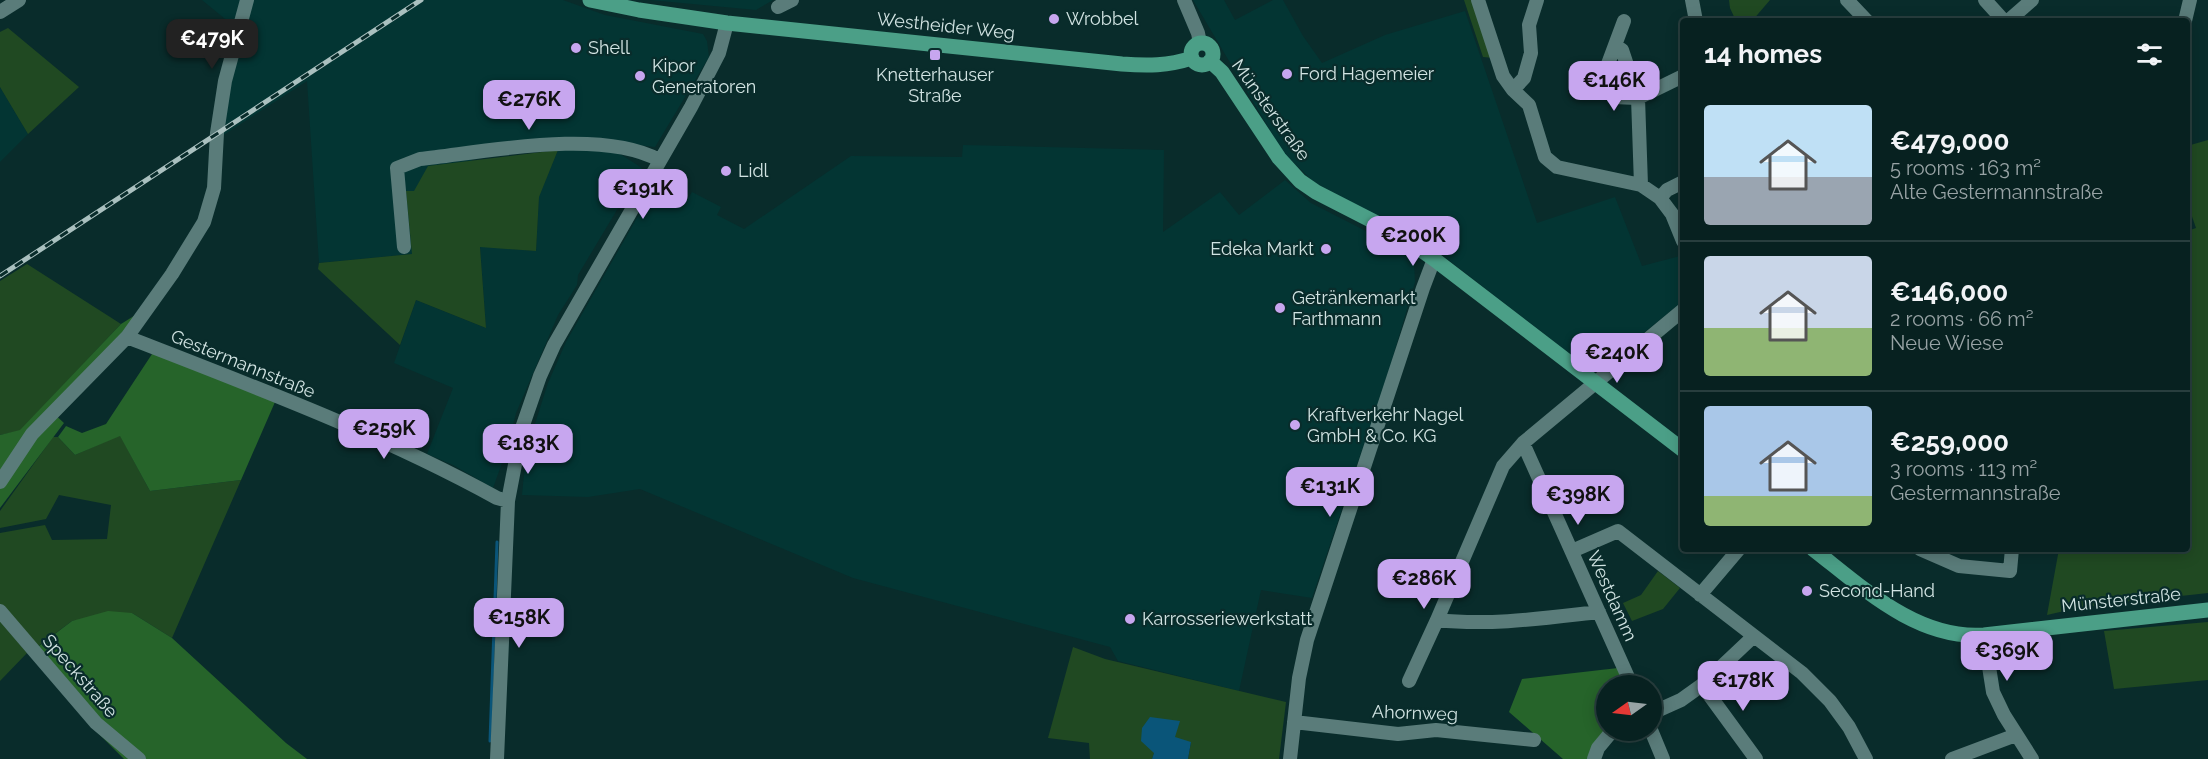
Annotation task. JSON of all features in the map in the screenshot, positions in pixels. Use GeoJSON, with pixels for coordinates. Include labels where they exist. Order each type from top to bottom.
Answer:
{"type":"FeatureCollection","features":[{"type":"Feature","properties":{"kind":"main road","name":"Westheider Weg"},"geometry":{"type":"LineString","coordinates":[[590,0],[727,23],[1148,66],[1172,64],[1192,58]]}},
{"type":"Feature","properties":{"kind":"main road"},"geometry":{"type":"LineString","coordinates":[[1200,43],[1207,44],[1213,56],[1210,61],[1200,65],[1192,58],[1192,49],[1200,43]]}},
{"type":"Feature","properties":{"kind":"main road","name":"Münsterstraße"},"geometry":{"type":"LineString","coordinates":[[1210,61],[1222,72],[1279,158],[1300,181],[1316,192],[1398,234],[1434,259],[1680,448]]}},
{"type":"Feature","properties":{"kind":"main road","name":"Münsterstraße"},"geometry":{"type":"LineString","coordinates":[[1817,552],[1889,606],[1916,621],[1952,634],[1984,635],[2208,610]]}},
{"type":"Feature","properties":{"kind":"street"},"geometry":{"type":"LineString","coordinates":[[0,12],[19,0]]}},
{"type":"Feature","properties":{"kind":"street"},"geometry":{"type":"LineString","coordinates":[[0,482],[32,434],[128,337],[172,274],[204,222],[214,188],[217,134],[225,81],[247,0]]}},
{"type":"Feature","properties":{"kind":"street"},"geometry":{"type":"LineString","coordinates":[[777,7],[792,0]]}},
{"type":"Feature","properties":{"kind":"street"},"geometry":{"type":"LineString","coordinates":[[1184,0],[1193,18],[1200,43]]}},
{"type":"Feature","properties":{"kind":"street"},"geometry":{"type":"LineString","coordinates":[[1478,0],[1503,76],[1528,105],[1545,157],[1557,167],[1641,185],[1660,198],[1672,214],[1680,234]]}},
{"type":"Feature","properties":{"kind":"street"},"geometry":{"type":"LineString","coordinates":[[1513,90],[1524,78],[1532,52],[1529,25],[1537,0]]}},
{"type":"Feature","properties":{"kind":"street"},"geometry":{"type":"LineString","coordinates":[[1692,0],[1695,18]]}},
{"type":"Feature","properties":{"kind":"street"},"geometry":{"type":"LineString","coordinates":[[1848,0],[1864,18]]}},
{"type":"Feature","properties":{"kind":"street"},"geometry":{"type":"LineString","coordinates":[[1985,0],[2001,18]]}},
{"type":"Feature","properties":{"kind":"street"},"geometry":{"type":"LineString","coordinates":[[2011,18],[2032,0]]}},
{"type":"Feature","properties":{"kind":"street"},"geometry":{"type":"LineString","coordinates":[[2186,18],[2190,0]]}},
{"type":"Feature","properties":{"kind":"street"},"geometry":{"type":"LineString","coordinates":[[1624,21],[1605,72],[1613,97],[1638,99],[1680,78]]}},
{"type":"Feature","properties":{"kind":"street"},"geometry":{"type":"LineString","coordinates":[[497,759],[508,501],[522,428],[544,366],[570,314],[719,53],[727,23]]}},
{"type":"Feature","properties":{"kind":"street"},"geometry":{"type":"LineString","coordinates":[[1616,46],[1622,50],[1638,99],[1641,185]]}},
{"type":"Feature","properties":{"kind":"street"},"geometry":{"type":"LineString","coordinates":[[404,247],[397,168],[420,159],[572,142],[638,151],[659,160]]}},
{"type":"Feature","properties":{"kind":"street"},"geometry":{"type":"LineString","coordinates":[[1660,198],[1667,190],[1680,184]]}},
{"type":"Feature","properties":{"kind":"street"},"geometry":{"type":"LineString","coordinates":[[1290,759],[1299,678],[1307,640],[1419,298],[1434,259]]}},
{"type":"Feature","properties":{"kind":"street"},"geometry":{"type":"LineString","coordinates":[[1409,681],[1503,466],[1523,443],[1680,312]]}},
{"type":"Feature","properties":{"kind":"street","name":"Gestermannstraße"},"geometry":{"type":"LineString","coordinates":[[128,337],[280,397],[426,461],[496,498],[508,501]]}},
{"type":"Feature","properties":{"kind":"street","name":"Westdamm"},"geometry":{"type":"LineString","coordinates":[[1523,443],[1627,675]]}},
{"type":"Feature","properties":{"kind":"street"},"geometry":{"type":"LineString","coordinates":[[1572,551],[1618,531],[1802,674],[1830,700],[1849,727],[1866,759]]}},
{"type":"Feature","properties":{"kind":"street"},"geometry":{"type":"LineString","coordinates":[[1700,595],[1736,552]]}},
{"type":"Feature","properties":{"kind":"street"},"geometry":{"type":"LineString","coordinates":[[1927,552],[1959,566],[2010,571],[2012,552]]}},
{"type":"Feature","properties":{"kind":"street","name":"Speckstraße"},"geometry":{"type":"LineString","coordinates":[[0,611],[96,723],[139,759]]}},
{"type":"Feature","properties":{"kind":"street"},"geometry":{"type":"LineString","coordinates":[[1437,620],[1469,623],[1599,612]]}},
{"type":"Feature","properties":{"kind":"street"},"geometry":{"type":"LineString","coordinates":[[1984,635],[1993,692],[2032,759]]}},
{"type":"Feature","properties":{"kind":"street"},"geometry":{"type":"LineString","coordinates":[[1662,709],[1681,700],[1702,685],[1754,636]]}},
{"type":"Feature","properties":{"kind":"street"},"geometry":{"type":"LineString","coordinates":[[1702,685],[1756,759]]}},
{"type":"Feature","properties":{"kind":"street","name":"Ahornweg"},"geometry":{"type":"LineString","coordinates":[[1294,722],[1398,734],[1436,730],[1534,740]]}},
{"type":"Feature","properties":{"kind":"street"},"geometry":{"type":"LineString","coordinates":[[1952,759],[2016,735]]}},
{"type":"Feature","properties":{"kind":"street"},"geometry":{"type":"LineString","coordinates":[[1594,759],[1604,741]]}},
{"type":"Feature","properties":{"kind":"street"},"geometry":{"type":"LineString","coordinates":[[1656,741],[1663,759]]}},
{"type":"Feature","properties":{"kind":"shaded area"},"geometry":{"type":"Polygon","coordinates":[[[202,0],[563,0],[605,15],[703,34],[707,41],[709,57],[655,147],[573,138],[470,149],[472,161],[428,166],[412,254],[319,263],[307,81],[222,136],[229,77],[242,28],[230,23],[202,0]]]}},
{"type":"Feature","properties":{"kind":"shaded area"},"geometry":{"type":"Polygon","coordinates":[[[650,0],[773,0],[756,10],[650,0]]]}},
{"type":"Feature","properties":{"kind":"shaded area"},"geometry":{"type":"Polygon","coordinates":[[[1193,0],[1224,0],[1235,20],[1273,0],[1283,0],[1303,36],[1322,63],[1385,35],[1465,11],[1537,223],[1615,197],[1642,266],[1680,256],[1680,303],[1603,366],[1587,367],[1442,255],[1402,230],[1314,182],[1284,154],[1193,0]]]}},
{"type":"Feature","properties":{"kind":"shaded area"},"geometry":{"type":"Polygon","coordinates":[[[0,87],[28,134],[0,162],[0,87]]]}},
{"type":"Feature","properties":{"kind":"shaded area"},"geometry":{"type":"Polygon","coordinates":[[[963,145],[1164,150],[1163,232],[1220,192],[1239,215],[1285,180],[1311,203],[1403,250],[1414,262],[1415,282],[1389,370],[1312,598],[1261,590],[1239,691],[1118,661],[1110,647],[853,578],[640,489],[588,497],[522,495],[525,464],[548,383],[566,342],[657,183],[687,200],[692,192],[721,207],[717,215],[744,229],[851,156],[962,157],[963,145]]]}},
{"type":"Feature","properties":{"kind":"shaded area"},"geometry":{"type":"Polygon","coordinates":[[[558,150],[617,152],[642,168],[578,275],[577,285],[558,315],[516,413],[507,449],[493,488],[453,465],[427,454],[453,388],[394,363],[416,300],[486,328],[480,246],[536,251],[539,196],[558,150]]]}},
{"type":"Feature","properties":{"kind":"green space"},"geometry":{"type":"Polygon","coordinates":[[[1464,0],[1476,0],[1494,58],[1483,57],[1464,0]]]}},
{"type":"Feature","properties":{"kind":"green space"},"geometry":{"type":"Polygon","coordinates":[[[1729,0],[1770,0],[1755,18],[1735,18],[1729,0]]]}},
{"type":"Feature","properties":{"kind":"green space"},"geometry":{"type":"Polygon","coordinates":[[[8,28],[79,87],[28,134],[0,87],[0,32],[8,28]]]}},
{"type":"Feature","properties":{"kind":"green space"},"geometry":{"type":"Polygon","coordinates":[[[2208,140],[2208,593],[2107,604],[2047,615],[2058,552],[2190,552],[2190,230],[2196,228],[2190,211],[2190,145],[2208,140]]]}},
{"type":"Feature","properties":{"kind":"green space"},"geometry":{"type":"Polygon","coordinates":[[[558,150],[539,197],[536,251],[480,247],[486,328],[416,300],[400,345],[318,269],[319,263],[412,254],[406,191],[414,191],[428,166],[558,150]]]}},
{"type":"Feature","properties":{"kind":"green space"},"geometry":{"type":"Polygon","coordinates":[[[27,264],[121,324],[20,431],[0,435],[0,281],[27,264]]]}},
{"type":"Feature","properties":{"kind":"green space"},"geometry":{"type":"Polygon","coordinates":[[[145,309],[50,410],[64,423],[0,508],[0,435],[20,430],[121,324],[145,309]]]}},
{"type":"Feature","properties":{"kind":"green space"},"geometry":{"type":"Polygon","coordinates":[[[154,351],[275,402],[241,480],[150,491],[120,436],[75,455],[58,437],[66,426],[82,433],[106,424],[154,351]]]}},
{"type":"Feature","properties":{"kind":"green space"},"geometry":{"type":"Polygon","coordinates":[[[120,435],[150,491],[241,480],[172,638],[132,613],[72,621],[37,647],[0,604],[0,533],[45,525],[52,540],[107,539],[111,505],[59,495],[46,519],[0,528],[0,511],[53,437],[58,437],[75,455],[120,435]]]}},
{"type":"Feature","properties":{"kind":"green space"},"geometry":{"type":"Polygon","coordinates":[[[1658,571],[1680,588],[1663,609],[1632,621],[1623,603],[1641,595],[1658,571]]]}},
{"type":"Feature","properties":{"kind":"green space"},"geometry":{"type":"Polygon","coordinates":[[[108,611],[132,613],[172,638],[286,743],[307,759],[124,759],[98,733],[31,652],[72,621],[108,611]]]}},
{"type":"Feature","properties":{"kind":"green space"},"geometry":{"type":"Polygon","coordinates":[[[0,621],[27,653],[0,681],[0,621]]]}},
{"type":"Feature","properties":{"kind":"green space"},"geometry":{"type":"Polygon","coordinates":[[[2208,622],[2208,680],[2114,689],[2104,631],[2208,622]]]}},
{"type":"Feature","properties":{"kind":"green space"},"geometry":{"type":"Polygon","coordinates":[[[1073,647],[1105,659],[1286,702],[1279,759],[1188,759],[1191,742],[1154,753],[1152,759],[1090,759],[1089,743],[1048,738],[1073,647]]]}},
{"type":"Feature","properties":{"kind":"green space"},"geometry":{"type":"Polygon","coordinates":[[[1618,668],[1621,675],[1596,675],[1596,741],[1599,741],[1588,759],[1563,759],[1509,712],[1522,679],[1618,668]]]}},
{"type":"Feature","properties":{"kind":"water"},"geometry":{"type":"Polygon","coordinates":[[[1150,717],[1180,721],[1175,737],[1191,742],[1188,759],[1152,759],[1154,753],[1141,741],[1142,728],[1150,717]]]}},
{"type":"Feature","properties":{"kind":"waterway"},"geometry":{"type":"LineString","coordinates":[[490,741],[497,542]]}},
{"type":"Feature","properties":{"kind":"railway"},"geometry":{"type":"LineString","coordinates":[[0,276],[421,0]]}},
{"type":"Feature","properties":{"kind":"place","name":"Wrobbel"},"geometry":{"type":"Point","coordinates":[1054,19]}},
{"type":"Feature","properties":{"kind":"place","name":"Shell"},"geometry":{"type":"Point","coordinates":[576,48]}},
{"type":"Feature","properties":{"kind":"place","name":"Knetterhauser Straße"},"geometry":{"type":"Point","coordinates":[935,55]}},
{"type":"Feature","properties":{"kind":"place","name":"Ford Hagemeier"},"geometry":{"type":"Point","coordinates":[1287,74]}},
{"type":"Feature","properties":{"kind":"place","name":"Kipor Generatoren"},"geometry":{"type":"Point","coordinates":[640,76]}},
{"type":"Feature","properties":{"kind":"place","name":"Lidl"},"geometry":{"type":"Point","coordinates":[726,171]}},
{"type":"Feature","properties":{"kind":"place","name":"Edeka Markt"},"geometry":{"type":"Point","coordinates":[1326,249]}},
{"type":"Feature","properties":{"kind":"place","name":"Getränkemarkt Farthmann"},"geometry":{"type":"Point","coordinates":[1280,308]}},
{"type":"Feature","properties":{"kind":"place","name":"Kraftverkehr Nagel GmbH & Co. KG"},"geometry":{"type":"Point","coordinates":[1295,425]}},
{"type":"Feature","properties":{"kind":"place","name":"Second-Hand"},"geometry":{"type":"Point","coordinates":[1807,591]}},
{"type":"Feature","properties":{"kind":"place","name":"Karrosseriewerkstatt"},"geometry":{"type":"Point","coordinates":[1130,619]}}]}
